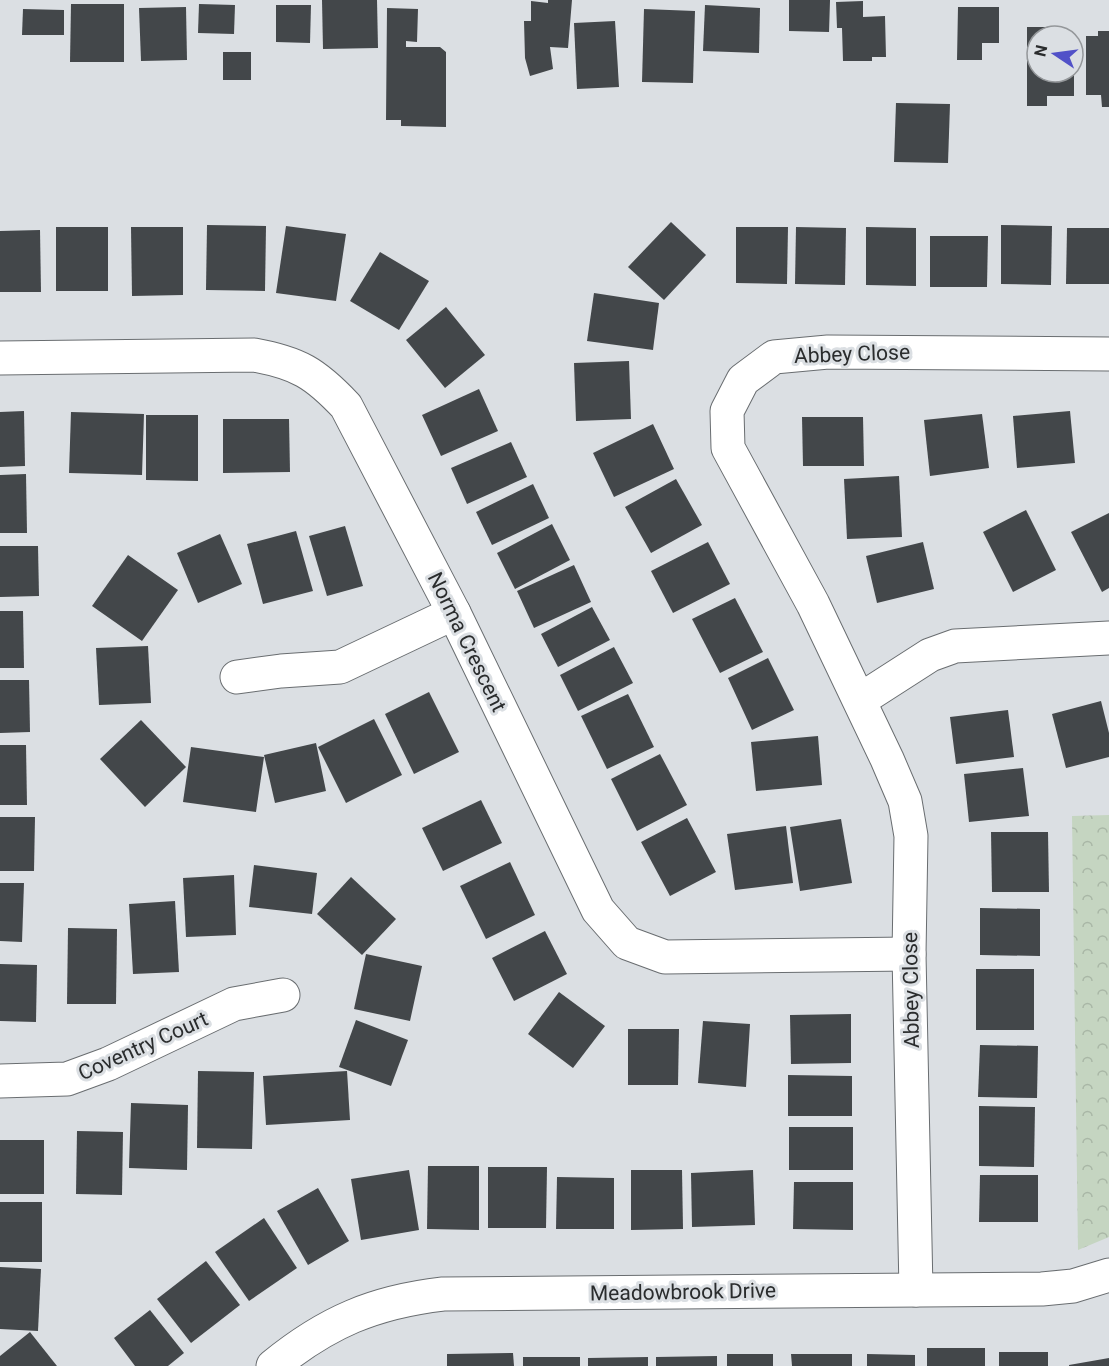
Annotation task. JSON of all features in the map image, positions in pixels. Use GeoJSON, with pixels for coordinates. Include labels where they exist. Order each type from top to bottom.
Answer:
{"type":"FeatureCollection","features":[{"type":"Feature","properties":{"kind":"street","name":"Abbey Close"},"geometry":{"type":"LineString","coordinates":[[916,1290],[909,954],[911,836],[905,801],[860,700],[813,604],[728,448],[727,411],[743,380],[774,357],[828,352],[1109,354]]}},
{"type":"Feature","properties":{"kind":"street","name":"Norma Crescent"},"geometry":{"type":"LineString","coordinates":[[0,358],[254,356],[280,360],[300,367],[327,386],[346,406],[454,613],[598,910],[627,944],[665,957],[909,954]]}},
{"type":"Feature","properties":{"kind":"street"},"geometry":{"type":"LineString","coordinates":[[237,677],[340,667],[454,613]]}},
{"type":"Feature","properties":{"kind":"street"},"geometry":{"type":"LineString","coordinates":[[860,700],[930,655],[955,646],[1109,638]]}},
{"type":"Feature","properties":{"kind":"street","name":"Coventry Court"},"geometry":{"type":"LineString","coordinates":[[0,1081],[67,1079],[108,1064],[234,1004],[283,995]]}},
{"type":"Feature","properties":{"kind":"street","name":"Meadowbrook Drive"},"geometry":{"type":"LineString","coordinates":[[273,1366],[313,1336],[352,1315],[375,1306],[443,1294],[1042,1288],[1073,1286],[1109,1275]]}},
{"type":"Feature","properties":{"kind":"green space"},"geometry":{"type":"Polygon","coordinates":[[[1109,815],[1109,1237],[1078,1250],[1072,816],[1109,815]]]}},
{"type":"Feature","properties":{"kind":"building"},"geometry":{"type":"Polygon","coordinates":[[[322,0],[377,0],[378,48],[323,49],[322,0]]]}},
{"type":"Feature","properties":{"kind":"building"},"geometry":{"type":"Polygon","coordinates":[[[548,0],[572,0],[568,48],[550,47],[553,69],[530,76],[525,58],[524,21],[531,21],[531,1],[548,3],[548,0]]]}},
{"type":"Feature","properties":{"kind":"building"},"geometry":{"type":"Polygon","coordinates":[[[789,0],[830,0],[829,32],[789,31],[789,0]]]}},
{"type":"Feature","properties":{"kind":"building"},"geometry":{"type":"Polygon","coordinates":[[[863,1],[863,17],[885,16],[886,57],[872,57],[872,61],[843,61],[842,28],[837,28],[836,2],[863,1]]]}},
{"type":"Feature","properties":{"kind":"building"},"geometry":{"type":"Polygon","coordinates":[[[71,4],[124,4],[124,62],[70,62],[71,4]]]}},
{"type":"Feature","properties":{"kind":"building"},"geometry":{"type":"Polygon","coordinates":[[[199,4],[235,5],[234,34],[198,33],[199,4]]]}},
{"type":"Feature","properties":{"kind":"building"},"geometry":{"type":"Polygon","coordinates":[[[276,5],[311,5],[310,43],[276,42],[276,5]]]}},
{"type":"Feature","properties":{"kind":"building"},"geometry":{"type":"Polygon","coordinates":[[[705,5],[760,8],[759,53],[703,51],[705,5]]]}},
{"type":"Feature","properties":{"kind":"building"},"geometry":{"type":"Polygon","coordinates":[[[186,7],[187,60],[141,61],[139,8],[186,7]]]}},
{"type":"Feature","properties":{"kind":"building"},"geometry":{"type":"Polygon","coordinates":[[[958,7],[999,7],[999,43],[982,43],[982,60],[957,60],[958,7]]]}},
{"type":"Feature","properties":{"kind":"building"},"geometry":{"type":"Polygon","coordinates":[[[387,8],[418,9],[417,42],[406,41],[406,47],[440,47],[446,52],[446,127],[401,126],[401,120],[386,120],[387,8]]]}},
{"type":"Feature","properties":{"kind":"building"},"geometry":{"type":"Polygon","coordinates":[[[23,9],[64,10],[64,35],[22,35],[23,9]]]}},
{"type":"Feature","properties":{"kind":"building"},"geometry":{"type":"Polygon","coordinates":[[[644,9],[695,11],[693,83],[642,82],[644,9]]]}},
{"type":"Feature","properties":{"kind":"building"},"geometry":{"type":"Polygon","coordinates":[[[615,21],[619,87],[577,89],[574,23],[615,21]]]}},
{"type":"Feature","properties":{"kind":"building"},"geometry":{"type":"Polygon","coordinates":[[[1098,31],[1109,31],[1109,107],[1102,107],[1101,95],[1086,95],[1086,36],[1098,36],[1098,31]]]}},
{"type":"Feature","properties":{"kind":"building"},"geometry":{"type":"Polygon","coordinates":[[[223,52],[251,52],[251,80],[223,80],[223,52]]]}},
{"type":"Feature","properties":{"kind":"building"},"geometry":{"type":"Polygon","coordinates":[[[1027,84],[1074,84],[1074,96],[1047,96],[1047,106],[1027,106],[1027,84]]]}},
{"type":"Feature","properties":{"kind":"building"},"geometry":{"type":"Polygon","coordinates":[[[896,103],[950,104],[948,163],[894,162],[896,103]]]}},
{"type":"Feature","properties":{"kind":"building"},"geometry":{"type":"Polygon","coordinates":[[[671,222],[706,255],[664,300],[628,267],[671,222]]]}},
{"type":"Feature","properties":{"kind":"building"},"geometry":{"type":"Polygon","coordinates":[[[207,225],[266,226],[265,291],[206,290],[207,225]]]}},
{"type":"Feature","properties":{"kind":"building"},"geometry":{"type":"Polygon","coordinates":[[[1001,225],[1052,226],[1051,285],[1001,284],[1001,225]]]}},
{"type":"Feature","properties":{"kind":"building"},"geometry":{"type":"Polygon","coordinates":[[[286,226],[346,234],[336,301],[276,293],[286,226]]]}},
{"type":"Feature","properties":{"kind":"building"},"geometry":{"type":"Polygon","coordinates":[[[56,227],[108,227],[108,291],[56,291],[56,227]]]}},
{"type":"Feature","properties":{"kind":"building"},"geometry":{"type":"Polygon","coordinates":[[[131,227],[183,227],[183,295],[132,296],[131,227]]]}},
{"type":"Feature","properties":{"kind":"building"},"geometry":{"type":"Polygon","coordinates":[[[736,227],[788,227],[787,284],[736,283],[736,227]]]}},
{"type":"Feature","properties":{"kind":"building"},"geometry":{"type":"Polygon","coordinates":[[[796,227],[846,228],[845,285],[795,284],[796,227]]]}},
{"type":"Feature","properties":{"kind":"building"},"geometry":{"type":"Polygon","coordinates":[[[866,227],[916,228],[916,286],[866,285],[866,227]]]}},
{"type":"Feature","properties":{"kind":"building"},"geometry":{"type":"Polygon","coordinates":[[[1067,228],[1109,228],[1109,284],[1066,284],[1067,228]]]}},
{"type":"Feature","properties":{"kind":"building"},"geometry":{"type":"Polygon","coordinates":[[[40,230],[41,292],[0,292],[0,231],[40,230]]]}},
{"type":"Feature","properties":{"kind":"building"},"geometry":{"type":"Polygon","coordinates":[[[930,236],[988,236],[987,287],[930,287],[930,236]]]}},
{"type":"Feature","properties":{"kind":"building"},"geometry":{"type":"Polygon","coordinates":[[[380,252],[429,281],[399,330],[350,301],[380,252]]]}},
{"type":"Feature","properties":{"kind":"building"},"geometry":{"type":"Polygon","coordinates":[[[594,293],[659,303],[653,350],[587,341],[594,293]]]}},
{"type":"Feature","properties":{"kind":"building"},"geometry":{"type":"Polygon","coordinates":[[[446,307],[485,355],[445,388],[406,340],[446,307]]]}},
{"type":"Feature","properties":{"kind":"building"},"geometry":{"type":"Polygon","coordinates":[[[629,361],[631,419],[576,421],[574,363],[629,361]]]}},
{"type":"Feature","properties":{"kind":"building"},"geometry":{"type":"Polygon","coordinates":[[[479,389],[498,431],[441,456],[422,415],[479,389]]]}},
{"type":"Feature","properties":{"kind":"building"},"geometry":{"type":"Polygon","coordinates":[[[24,411],[25,466],[0,467],[0,412],[24,411]]]}},
{"type":"Feature","properties":{"kind":"building"},"geometry":{"type":"Polygon","coordinates":[[[1070,411],[1075,463],[1017,468],[1013,416],[1070,411]]]}},
{"type":"Feature","properties":{"kind":"building"},"geometry":{"type":"Polygon","coordinates":[[[71,412],[144,414],[142,475],[69,473],[71,412]]]}},
{"type":"Feature","properties":{"kind":"building"},"geometry":{"type":"Polygon","coordinates":[[[982,414],[989,468],[930,476],[924,420],[982,414]]]}},
{"type":"Feature","properties":{"kind":"building"},"geometry":{"type":"Polygon","coordinates":[[[146,415],[198,415],[198,481],[146,480],[146,415]]]}},
{"type":"Feature","properties":{"kind":"building"},"geometry":{"type":"Polygon","coordinates":[[[802,417],[863,417],[864,466],[803,466],[802,417]]]}},
{"type":"Feature","properties":{"kind":"building"},"geometry":{"type":"Polygon","coordinates":[[[223,419],[289,419],[290,472],[223,473],[223,419]]]}},
{"type":"Feature","properties":{"kind":"building"},"geometry":{"type":"Polygon","coordinates":[[[653,424],[674,469],[614,497],[593,453],[653,424]]]}},
{"type":"Feature","properties":{"kind":"building"},"geometry":{"type":"Polygon","coordinates":[[[511,442],[527,477],[467,504],[451,468],[511,442]]]}},
{"type":"Feature","properties":{"kind":"building"},"geometry":{"type":"Polygon","coordinates":[[[26,474],[27,533],[0,533],[0,475],[26,474]]]}},
{"type":"Feature","properties":{"kind":"building"},"geometry":{"type":"Polygon","coordinates":[[[899,476],[902,537],[847,539],[844,479],[899,476]]]}},
{"type":"Feature","properties":{"kind":"building"},"geometry":{"type":"Polygon","coordinates":[[[676,479],[702,525],[651,553],[625,507],[676,479]]]}},
{"type":"Feature","properties":{"kind":"building"},"geometry":{"type":"Polygon","coordinates":[[[533,484],[549,518],[492,545],[476,512],[533,484]]]}},
{"type":"Feature","properties":{"kind":"building"},"geometry":{"type":"Polygon","coordinates":[[[1026,510],[1056,570],[1013,592],[983,532],[1026,510]]]}},
{"type":"Feature","properties":{"kind":"building"},"geometry":{"type":"Polygon","coordinates":[[[1109,513],[1109,588],[1102,592],[1071,532],[1109,513]]]}},
{"type":"Feature","properties":{"kind":"building"},"geometry":{"type":"Polygon","coordinates":[[[552,524],[570,560],[515,589],[497,553],[552,524]]]}},
{"type":"Feature","properties":{"kind":"building"},"geometry":{"type":"Polygon","coordinates":[[[345,526],[363,586],[327,596],[309,536],[345,526]]]}},
{"type":"Feature","properties":{"kind":"building"},"geometry":{"type":"Polygon","coordinates":[[[296,531],[313,591],[263,604],[247,544],[296,531]]]}},
{"type":"Feature","properties":{"kind":"building"},"geometry":{"type":"Polygon","coordinates":[[[220,534],[242,584],[198,603],[177,553],[220,534]]]}},
{"type":"Feature","properties":{"kind":"building"},"geometry":{"type":"Polygon","coordinates":[[[708,542],[730,584],[673,613],[651,571],[708,542]]]}},
{"type":"Feature","properties":{"kind":"building"},"geometry":{"type":"Polygon","coordinates":[[[923,542],[934,589],[877,603],[866,556],[923,542]]]}},
{"type":"Feature","properties":{"kind":"building"},"geometry":{"type":"Polygon","coordinates":[[[0,546],[38,546],[39,596],[0,597],[0,546]]]}},
{"type":"Feature","properties":{"kind":"building"},"geometry":{"type":"Polygon","coordinates":[[[128,555],[178,590],[142,641],[92,606],[128,555]]]}},
{"type":"Feature","properties":{"kind":"building"},"geometry":{"type":"Polygon","coordinates":[[[574,565],[591,602],[534,628],[517,591],[574,565]]]}},
{"type":"Feature","properties":{"kind":"building"},"geometry":{"type":"Polygon","coordinates":[[[735,598],[763,652],[720,673],[692,619],[735,598]]]}},
{"type":"Feature","properties":{"kind":"building"},"geometry":{"type":"Polygon","coordinates":[[[592,607],[610,640],[558,667],[541,634],[592,607]]]}},
{"type":"Feature","properties":{"kind":"building"},"geometry":{"type":"Polygon","coordinates":[[[0,611],[23,611],[24,668],[0,668],[0,611]]]}},
{"type":"Feature","properties":{"kind":"building"},"geometry":{"type":"Polygon","coordinates":[[[148,646],[151,703],[99,705],[96,648],[148,646]]]}},
{"type":"Feature","properties":{"kind":"building"},"geometry":{"type":"Polygon","coordinates":[[[614,647],[633,683],[578,711],[560,675],[614,647]]]}},
{"type":"Feature","properties":{"kind":"building"},"geometry":{"type":"Polygon","coordinates":[[[768,658],[794,710],[752,730],[728,678],[768,658]]]}},
{"type":"Feature","properties":{"kind":"building"},"geometry":{"type":"Polygon","coordinates":[[[0,680],[29,680],[30,732],[0,733],[0,680]]]}},
{"type":"Feature","properties":{"kind":"building"},"geometry":{"type":"Polygon","coordinates":[[[429,692],[459,752],[414,774],[385,714],[429,692]]]}},
{"type":"Feature","properties":{"kind":"building"},"geometry":{"type":"Polygon","coordinates":[[[628,694],[654,747],[607,769],[581,716],[628,694]]]}},
{"type":"Feature","properties":{"kind":"building"},"geometry":{"type":"Polygon","coordinates":[[[1101,701],[1109,733],[1109,757],[1066,768],[1052,714],[1101,701]]]}},
{"type":"Feature","properties":{"kind":"building"},"geometry":{"type":"Polygon","coordinates":[[[1008,710],[1014,757],[956,764],[950,717],[1008,710]]]}},
{"type":"Feature","properties":{"kind":"building"},"geometry":{"type":"Polygon","coordinates":[[[374,719],[402,775],[346,803],[318,747],[374,719]]]}},
{"type":"Feature","properties":{"kind":"building"},"geometry":{"type":"Polygon","coordinates":[[[141,720],[186,767],[145,807],[100,759],[141,720]]]}},
{"type":"Feature","properties":{"kind":"building"},"geometry":{"type":"Polygon","coordinates":[[[818,736],[822,785],[756,791],[751,742],[818,736]]]}},
{"type":"Feature","properties":{"kind":"building"},"geometry":{"type":"Polygon","coordinates":[[[316,743],[326,791],[275,803],[264,755],[316,743]]]}},
{"type":"Feature","properties":{"kind":"building"},"geometry":{"type":"Polygon","coordinates":[[[0,745],[26,745],[27,805],[0,805],[0,745]]]}},
{"type":"Feature","properties":{"kind":"building"},"geometry":{"type":"Polygon","coordinates":[[[191,747],[264,757],[256,812],[183,802],[191,747]]]}},
{"type":"Feature","properties":{"kind":"building"},"geometry":{"type":"Polygon","coordinates":[[[660,754],[687,805],[637,831],[611,779],[660,754]]]}},
{"type":"Feature","properties":{"kind":"building"},"geometry":{"type":"Polygon","coordinates":[[[1023,768],[1029,816],[969,822],[964,774],[1023,768]]]}},
{"type":"Feature","properties":{"kind":"building"},"geometry":{"type":"Polygon","coordinates":[[[481,800],[502,843],[443,871],[422,828],[481,800]]]}},
{"type":"Feature","properties":{"kind":"building"},"geometry":{"type":"Polygon","coordinates":[[[0,817],[35,817],[34,871],[0,871],[0,817]]]}},
{"type":"Feature","properties":{"kind":"building"},"geometry":{"type":"Polygon","coordinates":[[[687,818],[716,872],[670,896],[641,842],[687,818]]]}},
{"type":"Feature","properties":{"kind":"building"},"geometry":{"type":"Polygon","coordinates":[[[841,819],[852,883],[800,891],[790,827],[841,819]]]}},
{"type":"Feature","properties":{"kind":"building"},"geometry":{"type":"Polygon","coordinates":[[[786,826],[793,883],[735,890],[727,834],[786,826]]]}},
{"type":"Feature","properties":{"kind":"building"},"geometry":{"type":"Polygon","coordinates":[[[991,832],[1048,832],[1049,892],[992,892],[991,832]]]}},
{"type":"Feature","properties":{"kind":"building"},"geometry":{"type":"Polygon","coordinates":[[[510,862],[535,915],[486,939],[460,886],[510,862]]]}},
{"type":"Feature","properties":{"kind":"building"},"geometry":{"type":"Polygon","coordinates":[[[254,865],[317,873],[312,914],[249,907],[254,865]]]}},
{"type":"Feature","properties":{"kind":"building"},"geometry":{"type":"Polygon","coordinates":[[[234,875],[236,935],[186,937],[183,878],[234,875]]]}},
{"type":"Feature","properties":{"kind":"building"},"geometry":{"type":"Polygon","coordinates":[[[351,877],[396,919],[362,955],[317,914],[351,877]]]}},
{"type":"Feature","properties":{"kind":"building"},"geometry":{"type":"Polygon","coordinates":[[[0,883],[24,883],[22,942],[0,941],[0,883]]]}},
{"type":"Feature","properties":{"kind":"building"},"geometry":{"type":"Polygon","coordinates":[[[175,901],[179,972],[133,974],[129,904],[175,901]]]}},
{"type":"Feature","properties":{"kind":"building"},"geometry":{"type":"Polygon","coordinates":[[[980,908],[1040,909],[1040,956],[980,955],[980,908]]]}},
{"type":"Feature","properties":{"kind":"building"},"geometry":{"type":"Polygon","coordinates":[[[68,928],[117,929],[116,1004],[67,1004],[68,928]]]}},
{"type":"Feature","properties":{"kind":"building"},"geometry":{"type":"Polygon","coordinates":[[[545,931],[567,974],[514,1001],[492,958],[545,931]]]}},
{"type":"Feature","properties":{"kind":"building"},"geometry":{"type":"Polygon","coordinates":[[[366,954],[422,966],[410,1021],[354,1009],[366,954]]]}},
{"type":"Feature","properties":{"kind":"building"},"geometry":{"type":"Polygon","coordinates":[[[0,964],[37,965],[36,1022],[0,1021],[0,964]]]}},
{"type":"Feature","properties":{"kind":"building"},"geometry":{"type":"Polygon","coordinates":[[[976,969],[1034,969],[1034,1030],[976,1030],[976,969]]]}},
{"type":"Feature","properties":{"kind":"building"},"geometry":{"type":"Polygon","coordinates":[[[559,992],[605,1026],[573,1068],[528,1034],[559,992]]]}},
{"type":"Feature","properties":{"kind":"building"},"geometry":{"type":"Polygon","coordinates":[[[851,1014],[851,1063],[791,1064],[790,1015],[851,1014]]]}},
{"type":"Feature","properties":{"kind":"building"},"geometry":{"type":"Polygon","coordinates":[[[356,1020],[408,1040],[391,1086],[339,1067],[356,1020]]]}},
{"type":"Feature","properties":{"kind":"building"},"geometry":{"type":"Polygon","coordinates":[[[703,1021],[750,1024],[746,1087],[698,1083],[703,1021]]]}},
{"type":"Feature","properties":{"kind":"building"},"geometry":{"type":"Polygon","coordinates":[[[628,1029],[679,1029],[678,1085],[628,1085],[628,1029]]]}},
{"type":"Feature","properties":{"kind":"building"},"geometry":{"type":"Polygon","coordinates":[[[980,1045],[1038,1046],[1037,1098],[978,1097],[980,1045]]]}},
{"type":"Feature","properties":{"kind":"building"},"geometry":{"type":"Polygon","coordinates":[[[198,1071],[254,1072],[252,1149],[197,1148],[198,1071]]]}},
{"type":"Feature","properties":{"kind":"building"},"geometry":{"type":"Polygon","coordinates":[[[347,1071],[350,1120],[266,1125],[263,1076],[347,1071]]]}},
{"type":"Feature","properties":{"kind":"building"},"geometry":{"type":"Polygon","coordinates":[[[788,1075],[852,1076],[852,1116],[788,1116],[788,1075]]]}},
{"type":"Feature","properties":{"kind":"building"},"geometry":{"type":"Polygon","coordinates":[[[131,1103],[188,1105],[187,1170],[129,1168],[131,1103]]]}},
{"type":"Feature","properties":{"kind":"building"},"geometry":{"type":"Polygon","coordinates":[[[979,1106],[1035,1107],[1034,1167],[979,1166],[979,1106]]]}},
{"type":"Feature","properties":{"kind":"building"},"geometry":{"type":"Polygon","coordinates":[[[789,1127],[853,1127],[853,1170],[789,1170],[789,1127]]]}},
{"type":"Feature","properties":{"kind":"building"},"geometry":{"type":"Polygon","coordinates":[[[77,1131],[123,1132],[122,1195],[76,1194],[77,1131]]]}},
{"type":"Feature","properties":{"kind":"building"},"geometry":{"type":"Polygon","coordinates":[[[0,1140],[44,1140],[44,1194],[0,1194],[0,1140]]]}},
{"type":"Feature","properties":{"kind":"building"},"geometry":{"type":"Polygon","coordinates":[[[428,1166],[479,1166],[479,1230],[427,1229],[428,1166]]]}},
{"type":"Feature","properties":{"kind":"building"},"geometry":{"type":"Polygon","coordinates":[[[488,1167],[547,1167],[546,1228],[488,1228],[488,1167]]]}},
{"type":"Feature","properties":{"kind":"building"},"geometry":{"type":"Polygon","coordinates":[[[409,1170],[419,1230],[361,1240],[351,1179],[409,1170]]]}},
{"type":"Feature","properties":{"kind":"building"},"geometry":{"type":"Polygon","coordinates":[[[631,1170],[682,1170],[683,1229],[631,1230],[631,1170]]]}},
{"type":"Feature","properties":{"kind":"building"},"geometry":{"type":"Polygon","coordinates":[[[753,1170],[755,1225],[692,1227],[691,1173],[753,1170]]]}},
{"type":"Feature","properties":{"kind":"building"},"geometry":{"type":"Polygon","coordinates":[[[980,1175],[1038,1175],[1038,1222],[979,1222],[980,1175]]]}},
{"type":"Feature","properties":{"kind":"building"},"geometry":{"type":"Polygon","coordinates":[[[557,1177],[614,1178],[614,1229],[556,1229],[557,1177]]]}},
{"type":"Feature","properties":{"kind":"building"},"geometry":{"type":"Polygon","coordinates":[[[794,1182],[853,1182],[853,1230],[793,1229],[794,1182]]]}},
{"type":"Feature","properties":{"kind":"building"},"geometry":{"type":"Polygon","coordinates":[[[318,1188],[349,1241],[308,1265],[277,1211],[318,1188]]]}},
{"type":"Feature","properties":{"kind":"building"},"geometry":{"type":"Polygon","coordinates":[[[0,1202],[42,1202],[42,1262],[0,1262],[0,1202]]]}},
{"type":"Feature","properties":{"kind":"building"},"geometry":{"type":"Polygon","coordinates":[[[264,1218],[297,1268],[249,1301],[215,1252],[264,1218]]]}},
{"type":"Feature","properties":{"kind":"building"},"geometry":{"type":"Polygon","coordinates":[[[206,1261],[240,1305],[191,1343],[157,1299],[206,1261]]]}},
{"type":"Feature","properties":{"kind":"building"},"geometry":{"type":"Polygon","coordinates":[[[0,1267],[41,1269],[38,1331],[0,1329],[0,1267]]]}},
{"type":"Feature","properties":{"kind":"building"},"geometry":{"type":"Polygon","coordinates":[[[150,1310],[184,1353],[168,1366],[135,1366],[114,1338],[150,1310]]]}},
{"type":"Feature","properties":{"kind":"building"},"geometry":{"type":"Polygon","coordinates":[[[30,1332],[57,1366],[0,1366],[0,1356],[30,1332]]]}},
{"type":"Feature","properties":{"kind":"building"},"geometry":{"type":"Polygon","coordinates":[[[927,1348],[985,1348],[985,1366],[927,1366],[927,1348]]]}},
{"type":"Feature","properties":{"kind":"building"},"geometry":{"type":"Polygon","coordinates":[[[999,1352],[1048,1352],[1048,1366],[999,1366],[999,1352]]]}},
{"type":"Feature","properties":{"kind":"building"},"geometry":{"type":"Polygon","coordinates":[[[513,1353],[514,1366],[447,1366],[447,1354],[513,1353]]]}},
{"type":"Feature","properties":{"kind":"building"},"geometry":{"type":"Polygon","coordinates":[[[727,1354],[773,1354],[773,1366],[727,1366],[727,1354]]]}},
{"type":"Feature","properties":{"kind":"building"},"geometry":{"type":"Polygon","coordinates":[[[791,1354],[852,1354],[852,1366],[792,1366],[791,1354]]]}},
{"type":"Feature","properties":{"kind":"building"},"geometry":{"type":"Polygon","coordinates":[[[867,1354],[915,1355],[915,1366],[867,1366],[867,1354]]]}},
{"type":"Feature","properties":{"kind":"building"},"geometry":{"type":"Polygon","coordinates":[[[717,1356],[717,1366],[656,1366],[656,1357],[717,1356]]]}},
{"type":"Feature","properties":{"kind":"building"},"geometry":{"type":"Polygon","coordinates":[[[523,1357],[580,1357],[580,1366],[523,1366],[523,1357]]]}},
{"type":"Feature","properties":{"kind":"building"},"geometry":{"type":"Polygon","coordinates":[[[648,1357],[648,1366],[588,1366],[588,1358],[648,1357]]]}},
{"type":"Feature","properties":{"kind":"building"},"geometry":{"type":"Polygon","coordinates":[[[1109,1358],[1109,1366],[1069,1366],[1069,1365],[1109,1358]]]}}]}
